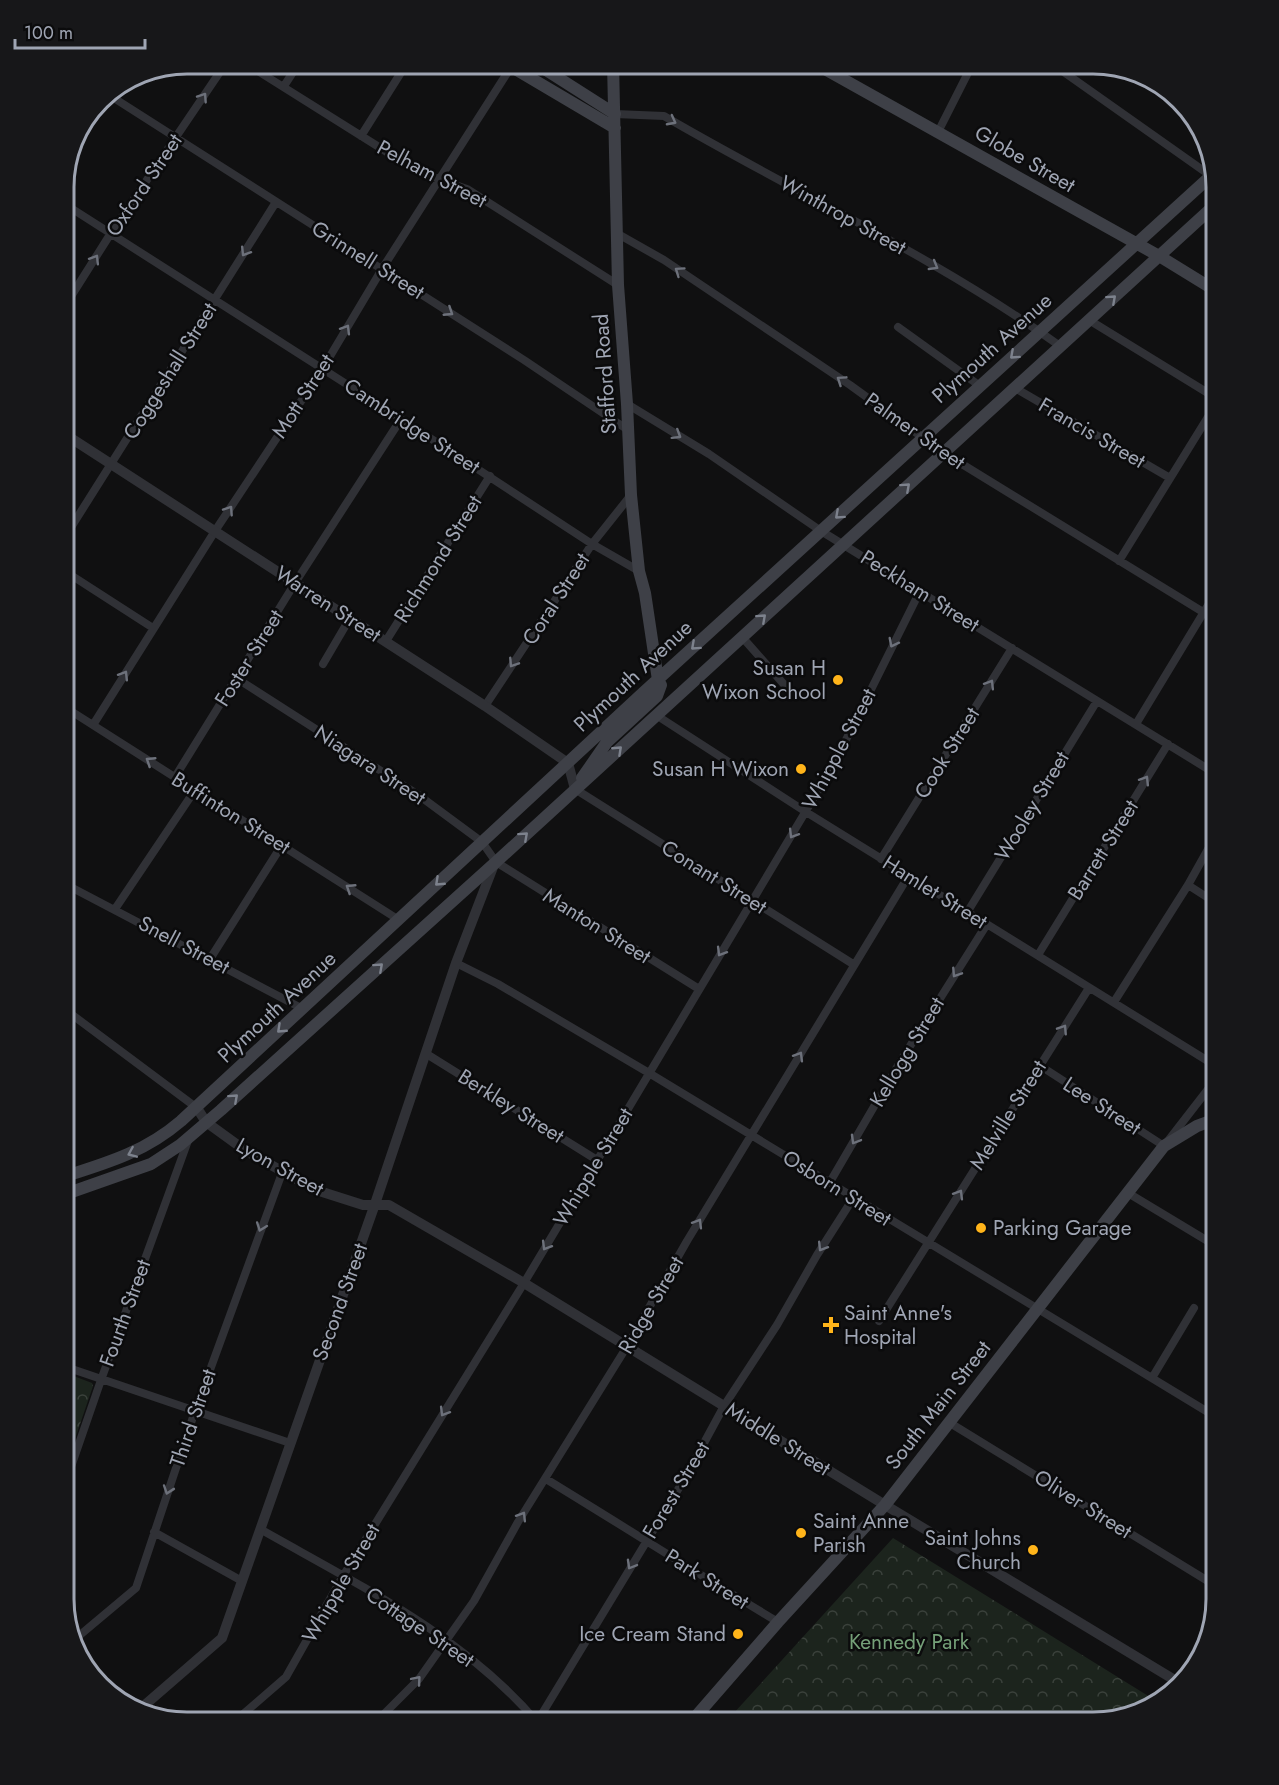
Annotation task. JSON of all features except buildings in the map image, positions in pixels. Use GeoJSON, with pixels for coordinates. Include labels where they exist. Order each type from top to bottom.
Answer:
{"type":"FeatureCollection","features":[{"type":"Feature","properties":{"kind":"main road"},"geometry":{"type":"LineString","coordinates":[[523,74],[615,129]]}},
{"type":"Feature","properties":{"kind":"main road"},"geometry":{"type":"LineString","coordinates":[[552,74],[615,114]]}},
{"type":"Feature","properties":{"kind":"main road","name":"Stafford Road"},"geometry":{"type":"LineString","coordinates":[[613,74],[618,285],[631,495],[639,571],[645,593],[658,680]]}},
{"type":"Feature","properties":{"kind":"main road","name":"Globe Street"},"geometry":{"type":"LineString","coordinates":[[834,74],[1159,256],[1206,285]]}},
{"type":"Feature","properties":{"kind":"main road","name":"Plymouth Avenue"},"geometry":{"type":"LineString","coordinates":[[74,1174],[142,1149],[169,1131],[197,1107],[658,680],[1206,181]]}},
{"type":"Feature","properties":{"kind":"main road","name":"Plymouth Avenue"},"geometry":{"type":"LineString","coordinates":[[74,1191],[142,1168],[166,1155],[190,1136],[495,862],[1206,213]]}},
{"type":"Feature","properties":{"kind":"main road"},"geometry":{"type":"LineString","coordinates":[[575,789],[607,742],[657,696],[661,685],[658,680]]}},
{"type":"Feature","properties":{"kind":"main road","name":"South Main Street"},"geometry":{"type":"LineString","coordinates":[[700,1712],[885,1505],[1164,1146],[1206,1123]]}},
{"type":"Feature","properties":{"kind":"street","name":"Oxford Street"},"geometry":{"type":"LineString","coordinates":[[74,292],[219,74]]}},
{"type":"Feature","properties":{"kind":"street","name":"Pelham Street"},"geometry":{"type":"LineString","coordinates":[[264,74],[406,164],[467,189],[618,285]]}},
{"type":"Feature","properties":{"kind":"street"},"geometry":{"type":"LineString","coordinates":[[284,86],[292,74]]}},
{"type":"Feature","properties":{"kind":"street"},"geometry":{"type":"LineString","coordinates":[[361,136],[400,74]]}},
{"type":"Feature","properties":{"kind":"street","name":"Mott Street"},"geometry":{"type":"LineString","coordinates":[[93,725],[215,531],[322,368],[502,74]]}},
{"type":"Feature","properties":{"kind":"street"},"geometry":{"type":"LineString","coordinates":[[938,132],[967,74]]}},
{"type":"Feature","properties":{"kind":"street"},"geometry":{"type":"LineString","coordinates":[[1067,74],[1205,170]]}},
{"type":"Feature","properties":{"kind":"street","name":"Grinnell Street"},"geometry":{"type":"LineString","coordinates":[[116,99],[524,360],[628,430]]}},
{"type":"Feature","properties":{"kind":"street","name":"Winthrop Street"},"geometry":{"type":"LineString","coordinates":[[615,114],[664,116],[933,266],[1060,346]]}},
{"type":"Feature","properties":{"kind":"street","name":"Coggeshall Street"},"geometry":{"type":"LineString","coordinates":[[74,523],[276,202]]}},
{"type":"Feature","properties":{"kind":"street","name":"Cambridge Street"},"geometry":{"type":"LineString","coordinates":[[74,210],[401,418],[592,544],[639,571]]}},
{"type":"Feature","properties":{"kind":"street","name":"Palmer Street"},"geometry":{"type":"LineString","coordinates":[[618,234],[664,260],[850,385],[944,453],[1206,614]]}},
{"type":"Feature","properties":{"kind":"street"},"geometry":{"type":"LineString","coordinates":[[1089,320],[1206,392]]}},
{"type":"Feature","properties":{"kind":"street"},"geometry":{"type":"LineString","coordinates":[[898,327],[980,386]]}},
{"type":"Feature","properties":{"kind":"street","name":"Francis Street"},"geometry":{"type":"LineString","coordinates":[[1015,388],[1170,478]]}},
{"type":"Feature","properties":{"kind":"street","name":"Peckham Street"},"geometry":{"type":"LineString","coordinates":[[627,404],[709,454],[821,531],[1206,768]]}},
{"type":"Feature","properties":{"kind":"street","name":"Foster Street"},"geometry":{"type":"LineString","coordinates":[[175,777],[401,418]]}},
{"type":"Feature","properties":{"kind":"street"},"geometry":{"type":"LineString","coordinates":[[1119,561],[1206,420]]}},
{"type":"Feature","properties":{"kind":"street","name":"Warren Street"},"geometry":{"type":"LineString","coordinates":[[74,440],[386,641],[568,763]]}},
{"type":"Feature","properties":{"kind":"street","name":"Richmond Street"},"geometry":{"type":"LineString","coordinates":[[386,641],[490,476]]}},
{"type":"Feature","properties":{"kind":"street","name":"Coral Street"},"geometry":{"type":"LineString","coordinates":[[485,706],[592,544],[631,495]]}},
{"type":"Feature","properties":{"kind":"street"},"geometry":{"type":"LineString","coordinates":[[74,577],[153,628]]}},
{"type":"Feature","properties":{"kind":"street","name":"Whipple Street"},"geometry":{"type":"LineString","coordinates":[[247,1711],[286,1677],[343,1576],[524,1283],[834,764],[920,591]]}},
{"type":"Feature","properties":{"kind":"street"},"geometry":{"type":"LineString","coordinates":[[1136,724],[1206,607]]}},
{"type":"Feature","properties":{"kind":"street"},"geometry":{"type":"LineString","coordinates":[[323,664],[350,618]]}},
{"type":"Feature","properties":{"kind":"street"},"geometry":{"type":"LineString","coordinates":[[742,637],[789,690]]}},
{"type":"Feature","properties":{"kind":"street","name":"Cook Street"},"geometry":{"type":"LineString","coordinates":[[881,858],[1012,648]]}},
{"type":"Feature","properties":{"kind":"street","name":"Niagara Street"},"geometry":{"type":"LineString","coordinates":[[236,678],[417,794],[482,842],[495,862]]}},
{"type":"Feature","properties":{"kind":"street","name":"Wooley Street"},"geometry":{"type":"LineString","coordinates":[[968,911],[1096,701]]}},
{"type":"Feature","properties":{"kind":"street","name":"Buffinton Street"},"geometry":{"type":"LineString","coordinates":[[74,713],[399,920]]}},
{"type":"Feature","properties":{"kind":"street","name":"Hamlet Street"},"geometry":{"type":"LineString","coordinates":[[656,715],[806,812],[1206,1060]]}},
{"type":"Feature","properties":{"kind":"street","name":"Barrett Street"},"geometry":{"type":"LineString","coordinates":[[1038,955],[1168,744]]}},
{"type":"Feature","properties":{"kind":"street"},"geometry":{"type":"LineString","coordinates":[[568,763],[575,789]]}},
{"type":"Feature","properties":{"kind":"street","name":"Conant Street"},"geometry":{"type":"LineString","coordinates":[[575,789],[751,902],[854,964]]}},
{"type":"Feature","properties":{"kind":"street"},"geometry":{"type":"LineString","coordinates":[[115,909],[195,790]]}},
{"type":"Feature","properties":{"kind":"street"},"geometry":{"type":"LineString","coordinates":[[210,959],[282,845]]}},
{"type":"Feature","properties":{"kind":"street"},"geometry":{"type":"LineString","coordinates":[[1114,1002],[1206,853]]}},
{"type":"Feature","properties":{"kind":"street","name":"Second Street"},"geometry":{"type":"LineString","coordinates":[[146,1704],[222,1638],[375,1204],[456,963],[495,862]]}},
{"type":"Feature","properties":{"kind":"street","name":"Manton Street"},"geometry":{"type":"LineString","coordinates":[[495,862],[699,989]]}},
{"type":"Feature","properties":{"kind":"street","name":"Ridge Street"},"geometry":{"type":"LineString","coordinates":[[388,1711],[419,1679],[474,1601],[518,1522],[626,1348],[687,1241],[909,875]]}},
{"type":"Feature","properties":{"kind":"street"},"geometry":{"type":"LineString","coordinates":[[1188,885],[1206,897]]}},
{"type":"Feature","properties":{"kind":"street","name":"Snell Street"},"geometry":{"type":"LineString","coordinates":[[74,888],[303,1009]]}},
{"type":"Feature","properties":{"kind":"street","name":"Kellogg Street"},"geometry":{"type":"LineString","coordinates":[[831,1182],[900,1062],[987,924]]}},
{"type":"Feature","properties":{"kind":"street","name":"Osborn Street"},"geometry":{"type":"LineString","coordinates":[[456,963],[498,984],[649,1073],[1206,1411]]}},
{"type":"Feature","properties":{"kind":"street","name":"Melville Street"},"geometry":{"type":"LineString","coordinates":[[879,1322],[1089,988]]}},
{"type":"Feature","properties":{"kind":"street"},"geometry":{"type":"LineString","coordinates":[[74,1016],[197,1107]]}},
{"type":"Feature","properties":{"kind":"street","name":"Berkley Street"},"geometry":{"type":"LineString","coordinates":[[425,1053],[597,1160]]}},
{"type":"Feature","properties":{"kind":"street","name":"Lee Street"},"geometry":{"type":"LineString","coordinates":[[1039,1065],[1164,1146]]}},
{"type":"Feature","properties":{"kind":"street"},"geometry":{"type":"LineString","coordinates":[[1164,1146],[1206,1092]]}},
{"type":"Feature","properties":{"kind":"street","name":"Lyon Street"},"geometry":{"type":"LineString","coordinates":[[197,1107],[206,1122],[282,1173],[316,1190],[363,1205],[375,1204]]}},
{"type":"Feature","properties":{"kind":"street","name":"Fourth Street"},"geometry":{"type":"LineString","coordinates":[[74,1458],[190,1136]]}},
{"type":"Feature","properties":{"kind":"street","name":"Third Street"},"geometry":{"type":"LineString","coordinates":[[80,1635],[136,1588],[195,1411],[282,1173]]}},
{"type":"Feature","properties":{"kind":"street"},"geometry":{"type":"LineString","coordinates":[[1128,1193],[1206,1240]]}},
{"type":"Feature","properties":{"kind":"street","name":"Forest Street"},"geometry":{"type":"LineString","coordinates":[[543,1711],[685,1478],[724,1407],[777,1325],[817,1255],[854,1197]]}},
{"type":"Feature","properties":{"kind":"street","name":"Middle Street"},"geometry":{"type":"LineString","coordinates":[[375,1204],[389,1205],[524,1283],[626,1348],[1172,1678]]}},
{"type":"Feature","properties":{"kind":"street"},"geometry":{"type":"LineString","coordinates":[[1152,1378],[1194,1308]]}},
{"type":"Feature","properties":{"kind":"street"},"geometry":{"type":"LineString","coordinates":[[74,1370],[290,1443]]}},
{"type":"Feature","properties":{"kind":"street","name":"Oliver Street"},"geometry":{"type":"LineString","coordinates":[[950,1423],[1206,1580]]}},
{"type":"Feature","properties":{"kind":"street","name":"Park Street"},"geometry":{"type":"LineString","coordinates":[[546,1479],[778,1622]]}},
{"type":"Feature","properties":{"kind":"street","name":"Cottage Street"},"geometry":{"type":"LineString","coordinates":[[260,1529],[343,1576],[447,1640],[518,1700],[528,1711]]}},
{"type":"Feature","properties":{"kind":"street"},"geometry":{"type":"LineString","coordinates":[[154,1532],[242,1581]]}},
{"type":"Feature","properties":{"kind":"green space"},"geometry":{"type":"Polygon","coordinates":[[[74,1376],[92,1383],[93,1386],[74,1442],[74,1376]]]}},
{"type":"Feature","properties":{"kind":"green space","name":"Kennedy Park"},"geometry":{"type":"Polygon","coordinates":[[[893,1538],[1149,1696],[1122,1708],[1092,1712],[735,1712],[893,1538]]]}},
{"type":"Feature","properties":{"kind":"place","name":"Susan H Wixon School"},"geometry":{"type":"Point","coordinates":[838,680]}},
{"type":"Feature","properties":{"kind":"place","name":"Susan H Wixon"},"geometry":{"type":"Point","coordinates":[801,769]}},
{"type":"Feature","properties":{"kind":"place","name":"Parking Garage"},"geometry":{"type":"Point","coordinates":[981,1228]}},
{"type":"Feature","properties":{"kind":"place","name":"Saint Anne's Hospital"},"geometry":{"type":"Point","coordinates":[831,1325]}},
{"type":"Feature","properties":{"kind":"place","name":"Saint Anne Parish"},"geometry":{"type":"Point","coordinates":[801,1533]}},
{"type":"Feature","properties":{"kind":"place","name":"Saint Johns Church"},"geometry":{"type":"Point","coordinates":[1033,1550]}},
{"type":"Feature","properties":{"kind":"place","name":"Ice Cream Stand"},"geometry":{"type":"Point","coordinates":[738,1634]}}]}
